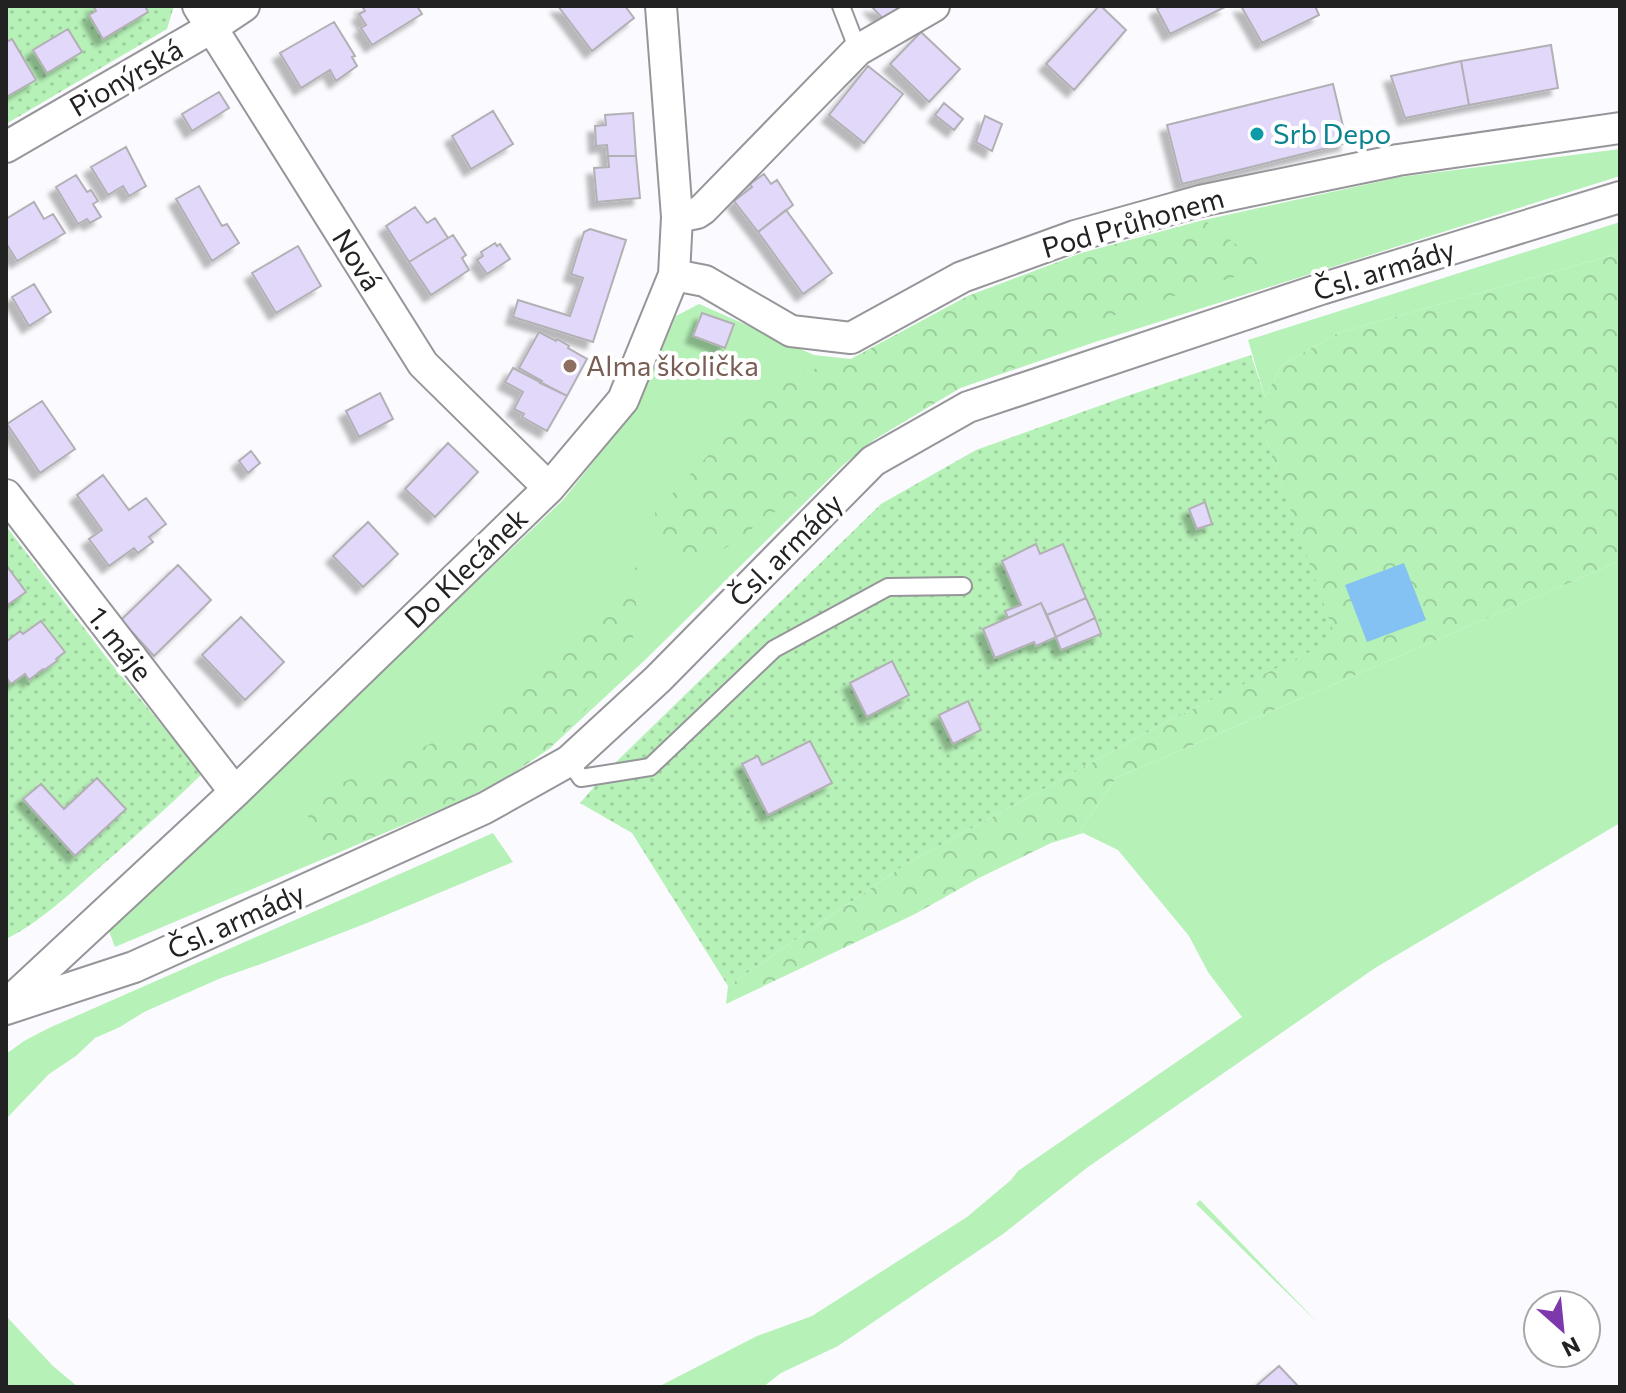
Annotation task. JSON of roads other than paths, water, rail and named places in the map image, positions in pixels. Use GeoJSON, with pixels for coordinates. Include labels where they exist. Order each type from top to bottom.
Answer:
{"type":"FeatureCollection","features":[{"type":"Feature","properties":{"kind":"street","name":"Pionýrská"},"geometry":{"type":"LineString","coordinates":[[6,147],[205,17],[244,6]]}},
{"type":"Feature","properties":{"kind":"street","name":"Do Klecánek"},"geometry":{"type":"LineString","coordinates":[[6,1007],[235,792],[549,488],[623,400],[674,275],[677,217],[661,6]]}},
{"type":"Feature","properties":{"kind":"street"},"geometry":{"type":"LineString","coordinates":[[677,217],[703,209],[858,50],[934,6]]}},
{"type":"Feature","properties":{"kind":"street","name":"Nová"},"geometry":{"type":"LineString","coordinates":[[205,17],[423,364],[549,488]]}},
{"type":"Feature","properties":{"kind":"street","name":"Pod Průhonem"},"geometry":{"type":"LineString","coordinates":[[674,275],[705,281],[791,331],[851,338],[962,277],[1075,236],[1200,201],[1398,160],[1620,128]]}},
{"type":"Feature","properties":{"kind":"street","name":"Čsl. armády"},"geometry":{"type":"LineString","coordinates":[[6,1007],[134,967],[485,808],[569,761],[658,679],[873,461],[968,407],[1321,289],[1620,197]]}},
{"type":"Feature","properties":{"kind":"street","name":"1. máje"},"geometry":{"type":"LineString","coordinates":[[6,495],[235,792]]}},
{"type":"Feature","properties":{"kind":"lane"},"geometry":{"type":"LineString","coordinates":[[841,6],[858,50]]}},
{"type":"Feature","properties":{"kind":"lane"},"geometry":{"type":"LineString","coordinates":[[569,761],[581,778],[650,767],[774,649],[888,587],[963,586]]}},
{"type":"Feature","properties":{"kind":"water"},"geometry":{"type":"Polygon","coordinates":[[[1404,563],[1426,620],[1367,642],[1345,585],[1404,563]]]}},
{"type":"Feature","properties":{"kind":"place","name":"Srb Depo"},"geometry":{"type":"Point","coordinates":[1257,134]}},
{"type":"Feature","properties":{"kind":"place","name":"Alma školička"},"geometry":{"type":"Point","coordinates":[570,366]}}]}
